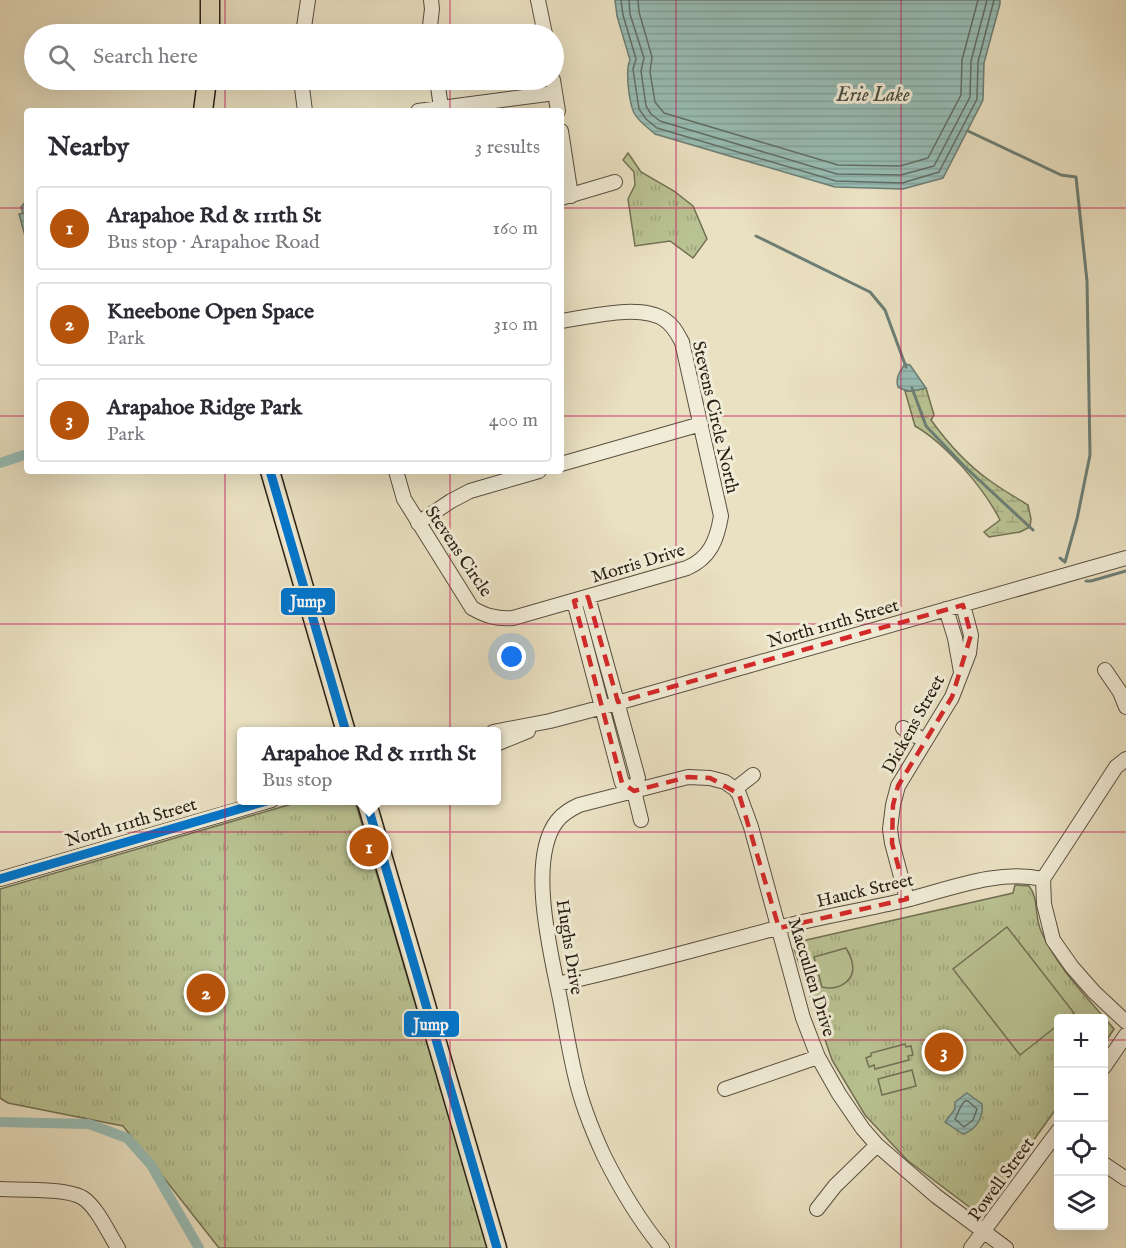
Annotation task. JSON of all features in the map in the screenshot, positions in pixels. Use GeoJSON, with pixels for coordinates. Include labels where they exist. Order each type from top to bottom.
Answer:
{"type":"FeatureCollection","features":[{"type":"Feature","properties":{"kind":"main road"},"geometry":{"type":"LineString","coordinates":[[210,0],[210,24]]}},
{"type":"Feature","properties":{"kind":"main road"},"geometry":{"type":"LineString","coordinates":[[203,108],[206,90]]}},
{"type":"Feature","properties":{"kind":"main road"},"geometry":{"type":"LineString","coordinates":[[271,474],[345,727]]}},
{"type":"Feature","properties":{"kind":"main road"},"geometry":{"type":"LineString","coordinates":[[367,805],[497,1248]]}},
{"type":"Feature","properties":{"kind":"street"},"geometry":{"type":"LineString","coordinates":[[304,24],[308,0]]}},
{"type":"Feature","properties":{"kind":"street"},"geometry":{"type":"LineString","coordinates":[[430,24],[431,0]]}},
{"type":"Feature","properties":{"kind":"street"},"geometry":{"type":"LineString","coordinates":[[538,0],[543,24]]}},
{"type":"Feature","properties":{"kind":"street"},"geometry":{"type":"LineString","coordinates":[[302,90],[305,108]]}},
{"type":"Feature","properties":{"kind":"street"},"geometry":{"type":"LineString","coordinates":[[438,90],[441,107]]}},
{"type":"Feature","properties":{"kind":"street"},"geometry":{"type":"LineString","coordinates":[[435,108],[532,90]]}},
{"type":"Feature","properties":{"kind":"street"},"geometry":{"type":"LineString","coordinates":[[555,90],[558,108]]}},
{"type":"Feature","properties":{"kind":"street"},"geometry":{"type":"LineString","coordinates":[[564,171],[566,197],[615,182]]}},
{"type":"Feature","properties":{"kind":"street","name":"Stevens Circle North"},"geometry":{"type":"LineString","coordinates":[[564,321],[635,311],[651,313],[674,327],[682,342],[701,424],[721,516],[719,531]]}},
{"type":"Feature","properties":{"kind":"street"},"geometry":{"type":"LineString","coordinates":[[564,464],[701,424]]}},
{"type":"Feature","properties":{"kind":"street","name":"Stevens Circle"},"geometry":{"type":"LineString","coordinates":[[397,474],[404,499],[472,608],[498,619],[513,618],[581,599]]}},
{"type":"Feature","properties":{"kind":"street"},"geometry":{"type":"LineString","coordinates":[[418,523],[470,491],[529,474]]}},
{"type":"Feature","properties":{"kind":"street","name":"Morris Drive"},"geometry":{"type":"LineString","coordinates":[[581,599],[698,563],[711,549],[719,531]]}},
{"type":"Feature","properties":{"kind":"street","name":"North 111th Street"},"geometry":{"type":"LineString","coordinates":[[501,730],[550,721],[1126,558]]}},
{"type":"Feature","properties":{"kind":"street","name":"Morris Drive"},"geometry":{"type":"LineString","coordinates":[[581,599],[618,702],[638,778],[634,791],[622,783],[581,599]]}},
{"type":"Feature","properties":{"kind":"street","name":"Dickens Street"},"geometry":{"type":"LineString","coordinates":[[907,899],[890,829],[898,786],[952,697],[969,653],[971,635],[963,604]]}},
{"type":"Feature","properties":{"kind":"street","name":"Dickens Street"},"geometry":{"type":"LineString","coordinates":[[946,609],[961,672]]}},
{"type":"Feature","properties":{"kind":"street"},"geometry":{"type":"LineString","coordinates":[[1104,670],[1120,692],[1126,707]]}},
{"type":"Feature","properties":{"kind":"street","name":"North 111th Street"},"geometry":{"type":"LineString","coordinates":[[501,742],[550,721]]}},
{"type":"Feature","properties":{"kind":"street"},"geometry":{"type":"LineString","coordinates":[[903,728],[925,741]]}},
{"type":"Feature","properties":{"kind":"street"},"geometry":{"type":"LineString","coordinates":[[1126,759],[1112,773],[1043,879],[1044,904],[1053,940],[1094,992],[1126,1022]]}},
{"type":"Feature","properties":{"kind":"street"},"geometry":{"type":"LineString","coordinates":[[735,789],[753,775]]}},
{"type":"Feature","properties":{"kind":"street","name":"Hughs Drive"},"geometry":{"type":"LineString","coordinates":[[662,1248],[631,1204],[604,1156],[575,1076],[545,924],[543,877],[545,853],[556,822],[566,812],[579,805],[688,777],[710,778],[725,782],[735,789]]}},
{"type":"Feature","properties":{"kind":"street","name":"Maccullen Drive"},"geometry":{"type":"LineString","coordinates":[[735,789],[748,819],[803,1018],[818,1057],[839,1094],[877,1145],[936,1196],[1006,1248]]}},
{"type":"Feature","properties":{"kind":"street"},"geometry":{"type":"LineString","coordinates":[[634,791],[641,820]]}},
{"type":"Feature","properties":{"kind":"street","name":"North 111th Street"},"geometry":{"type":"LineString","coordinates":[[0,879],[258,805]]}},
{"type":"Feature","properties":{"kind":"street","name":"Hauck Street"},"geometry":{"type":"LineString","coordinates":[[557,984],[618,971],[779,928],[969,883],[1000,877],[1030,876],[1043,879]]}},
{"type":"Feature","properties":{"kind":"street"},"geometry":{"type":"LineString","coordinates":[[1108,1061],[1126,1035]]}},
{"type":"Feature","properties":{"kind":"street"},"geometry":{"type":"LineString","coordinates":[[725,1089],[818,1057]]}},
{"type":"Feature","properties":{"kind":"street","name":"Powell Street"},"geometry":{"type":"LineString","coordinates":[[971,1248],[1054,1137]]}},
{"type":"Feature","properties":{"kind":"street"},"geometry":{"type":"LineString","coordinates":[[817,1209],[835,1186],[877,1145]]}},
{"type":"Feature","properties":{"kind":"street"},"geometry":{"type":"LineString","coordinates":[[1108,1167],[1126,1179]]}},
{"type":"Feature","properties":{"kind":"street"},"geometry":{"type":"LineString","coordinates":[[0,1189],[72,1193],[84,1198],[93,1207],[118,1248]]}},
{"type":"Feature","properties":{"kind":"highlighted area"},"geometry":{"type":"Polygon","coordinates":[[[588,597],[618,702],[963,605],[971,635],[952,697],[898,786],[893,805],[892,843],[907,899],[779,928],[739,794],[710,778],[688,777],[634,791],[622,783],[574,601],[588,597]]]}},
{"type":"Feature","properties":{"kind":"green space"},"geometry":{"type":"Polygon","coordinates":[[[628,153],[641,172],[674,191],[693,206],[707,239],[693,258],[670,241],[635,246],[628,199],[635,185],[634,172],[623,160],[628,153]]]}},
{"type":"Feature","properties":{"kind":"green space"},"geometry":{"type":"Polygon","coordinates":[[[926,388],[934,415],[931,420],[972,467],[998,487],[1028,505],[1030,527],[1020,532],[989,537],[984,532],[1000,520],[993,507],[963,467],[939,443],[915,426],[905,391],[926,388]]]}},
{"type":"Feature","properties":{"kind":"green space"},"geometry":{"type":"Polygon","coordinates":[[[288,805],[356,805],[488,1248],[219,1248],[123,1126],[8,1103],[0,1098],[0,889],[288,805]]]}},
{"type":"Feature","properties":{"kind":"green space"},"geometry":{"type":"Polygon","coordinates":[[[1015,885],[1029,886],[1034,896],[1039,925],[1048,945],[1074,983],[1101,1014],[1054,1014],[1054,1112],[980,1215],[907,1160],[865,1115],[832,1060],[794,949],[802,941],[1013,893],[1015,885]]]}},
{"type":"Feature","properties":{"kind":"green space"},"geometry":{"type":"Polygon","coordinates":[[[1007,927],[1074,1013],[1054,1014],[1054,1028],[1020,1055],[953,969],[1007,927]]]}},
{"type":"Feature","properties":{"kind":"green space"},"geometry":{"type":"Polygon","coordinates":[[[846,948],[852,960],[853,969],[849,979],[840,986],[822,987],[814,957],[846,948]]]}},
{"type":"Feature","properties":{"kind":"green space"},"geometry":{"type":"Polygon","coordinates":[[[1108,1022],[1114,1029],[1108,1038],[1108,1022]]]}},
{"type":"Feature","properties":{"kind":"green space"},"geometry":{"type":"Polygon","coordinates":[[[905,1044],[906,1047],[911,1046],[913,1055],[908,1056],[909,1060],[875,1069],[874,1065],[869,1067],[866,1058],[871,1056],[871,1053],[905,1044]]]}},
{"type":"Feature","properties":{"kind":"green space"},"geometry":{"type":"Polygon","coordinates":[[[912,1070],[916,1086],[882,1095],[878,1079],[912,1070]]]}},
{"type":"Feature","properties":{"kind":"water","name":"Erie Lake"},"geometry":{"type":"Polygon","coordinates":[[[615,0],[1000,0],[1000,4],[984,63],[983,100],[943,178],[903,189],[835,187],[655,134],[638,119],[632,108],[628,78],[630,60],[617,16],[615,0]]]}},
{"type":"Feature","properties":{"kind":"water"},"geometry":{"type":"Polygon","coordinates":[[[24,204],[24,232],[19,214],[23,213],[21,207],[24,204]]]}},
{"type":"Feature","properties":{"kind":"water"},"geometry":{"type":"Polygon","coordinates":[[[905,364],[910,365],[926,388],[912,391],[898,387],[898,378],[905,364]]]}},
{"type":"Feature","properties":{"kind":"water"},"geometry":{"type":"Polygon","coordinates":[[[967,1093],[982,1104],[982,1109],[975,1126],[963,1134],[945,1122],[955,1109],[955,1102],[967,1093]]]}},
{"type":"Feature","properties":{"kind":"waterway"},"geometry":{"type":"LineString","coordinates":[[968,131],[1061,175],[1076,177],[1087,281],[1090,455],[1077,519],[1065,562],[1060,558]]}},
{"type":"Feature","properties":{"kind":"waterway"},"geometry":{"type":"LineString","coordinates":[[756,236],[870,292],[885,310],[906,367]]}},
{"type":"Feature","properties":{"kind":"waterway"},"geometry":{"type":"LineString","coordinates":[[912,388],[926,426],[964,466],[1033,530]]}},
{"type":"Feature","properties":{"kind":"waterway"},"geometry":{"type":"LineString","coordinates":[[0,463],[24,455]]}},
{"type":"Feature","properties":{"kind":"waterway"},"geometry":{"type":"LineString","coordinates":[[1086,581],[1126,571]]}},
{"type":"Feature","properties":{"kind":"waterway"},"geometry":{"type":"LineString","coordinates":[[0,1122],[89,1124],[127,1138],[151,1165],[199,1248]]}},
{"type":"Feature","properties":{"kind":"transit line","name":"Jump"},"geometry":{"type":"LineString","coordinates":[[271,474],[345,727]]}},
{"type":"Feature","properties":{"kind":"transit line","name":"Jump"},"geometry":{"type":"LineString","coordinates":[[0,879],[253,805]]}},
{"type":"Feature","properties":{"kind":"transit line","name":"Jump"},"geometry":{"type":"LineString","coordinates":[[367,805],[497,1248]]}},
{"type":"Feature","properties":{"kind":"place","name":"Arapahoe Rd & 111th St"},"geometry":{"type":"Point","coordinates":[369,847]}},
{"type":"Feature","properties":{"kind":"place","name":"Kneebone Open Space"},"geometry":{"type":"Point","coordinates":[206,993]}},
{"type":"Feature","properties":{"kind":"place","name":"Arapahoe Ridge Park"},"geometry":{"type":"Point","coordinates":[944,1052]}}]}
